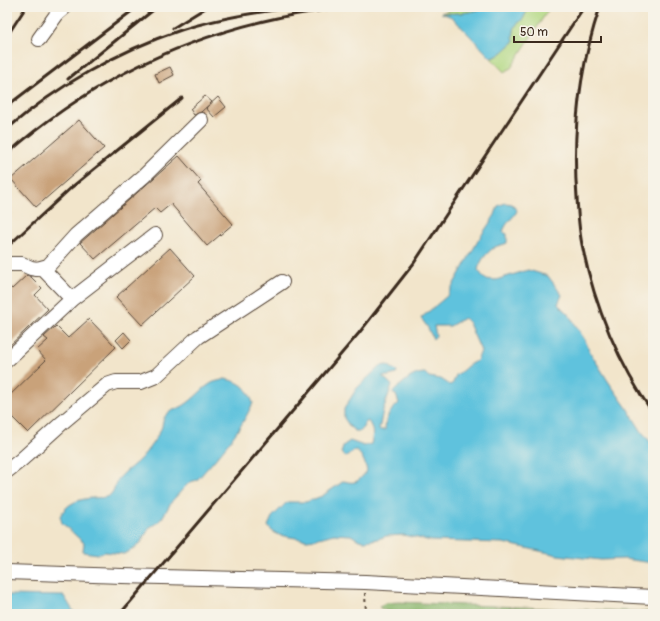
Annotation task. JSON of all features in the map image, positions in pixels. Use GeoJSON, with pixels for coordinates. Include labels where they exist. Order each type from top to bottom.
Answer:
{"type":"FeatureCollection","features":[{"type":"Feature","properties":{"kind":"street"},"geometry":{"type":"LineString","coordinates":[[39,39],[53,19],[65,7]]}},
{"type":"Feature","properties":{"kind":"street"},"geometry":{"type":"LineString","coordinates":[[7,264],[22,264],[31,268],[42,268],[48,266],[76,235],[144,176],[201,120]]}},
{"type":"Feature","properties":{"kind":"street"},"geometry":{"type":"LineString","coordinates":[[7,360],[72,300],[155,235]]}},
{"type":"Feature","properties":{"kind":"street"},"geometry":{"type":"LineString","coordinates":[[42,268],[72,300]]}},
{"type":"Feature","properties":{"kind":"street"},"geometry":{"type":"LineString","coordinates":[[7,471],[106,385],[116,382],[141,382],[156,376],[198,337],[282,282]]}},
{"type":"Feature","properties":{"kind":"street"},"geometry":{"type":"LineString","coordinates":[[7,572],[365,582],[653,597]]}},
{"type":"Feature","properties":{"kind":"path"},"geometry":{"type":"LineString","coordinates":[[365,582],[366,614]]}},
{"type":"Feature","properties":{"kind":"green space"},"geometry":{"type":"Polygon","coordinates":[[[458,7],[487,7],[464,13],[441,13],[458,7]]]}},
{"type":"Feature","properties":{"kind":"green space"},"geometry":{"type":"Polygon","coordinates":[[[529,7],[550,7],[511,68],[504,72],[491,58],[501,54],[514,42],[513,36],[515,26],[523,19],[529,7]]]}},
{"type":"Feature","properties":{"kind":"green space"},"geometry":{"type":"Polygon","coordinates":[[[399,602],[653,612],[653,614],[395,614],[379,607],[385,603],[399,602]]]}},
{"type":"Feature","properties":{"kind":"water"},"geometry":{"type":"Polygon","coordinates":[[[487,7],[529,7],[523,19],[515,26],[513,36],[514,42],[501,54],[491,58],[452,17],[441,13],[464,13],[487,7]]]}},
{"type":"Feature","properties":{"kind":"water"},"geometry":{"type":"Polygon","coordinates":[[[505,203],[512,204],[517,211],[503,232],[507,234],[507,243],[495,247],[489,251],[482,260],[478,270],[485,279],[496,280],[528,270],[548,276],[562,295],[558,304],[569,315],[608,381],[642,432],[653,445],[653,563],[624,559],[601,560],[558,555],[503,543],[432,541],[403,535],[386,536],[365,541],[359,540],[351,535],[334,534],[307,540],[279,535],[272,531],[268,526],[272,517],[287,502],[306,502],[322,496],[344,481],[357,481],[367,471],[363,459],[355,450],[346,457],[341,453],[344,445],[350,441],[364,446],[371,444],[373,435],[371,427],[368,421],[365,423],[361,431],[355,431],[350,427],[344,418],[344,409],[357,388],[380,366],[387,365],[397,371],[396,374],[382,376],[392,385],[383,410],[379,430],[385,430],[386,421],[389,415],[399,403],[396,395],[392,393],[411,377],[420,373],[425,373],[429,377],[441,379],[450,385],[453,383],[456,375],[477,361],[481,351],[469,323],[464,318],[450,326],[434,326],[436,336],[433,339],[421,318],[447,296],[479,239],[495,215],[498,206],[505,203]]]}},
{"type":"Feature","properties":{"kind":"water"},"geometry":{"type":"Polygon","coordinates":[[[225,379],[243,386],[253,403],[235,435],[221,453],[197,480],[190,482],[172,501],[162,518],[150,527],[141,542],[133,549],[124,554],[105,552],[98,554],[83,552],[84,543],[62,523],[60,516],[66,508],[74,502],[109,496],[119,478],[139,460],[157,437],[167,414],[188,403],[212,383],[225,379]]]}},
{"type":"Feature","properties":{"kind":"water"},"geometry":{"type":"Polygon","coordinates":[[[7,595],[64,596],[75,614],[7,614],[7,595]]]}},
{"type":"Feature","properties":{"kind":"building"},"geometry":{"type":"Polygon","coordinates":[[[170,67],[174,75],[159,83],[155,74],[170,67]]]}},
{"type":"Feature","properties":{"kind":"building"},"geometry":{"type":"Polygon","coordinates":[[[205,96],[212,102],[201,112],[194,115],[190,109],[205,96]]]}},
{"type":"Feature","properties":{"kind":"building"},"geometry":{"type":"Polygon","coordinates":[[[218,97],[226,107],[214,117],[206,108],[218,97]]]}},
{"type":"Feature","properties":{"kind":"building"},"geometry":{"type":"Polygon","coordinates":[[[79,120],[104,148],[36,207],[11,179],[79,120]]]}},
{"type":"Feature","properties":{"kind":"building"},"geometry":{"type":"Polygon","coordinates":[[[179,156],[201,181],[198,184],[233,224],[207,246],[171,204],[160,213],[155,208],[95,259],[80,243],[179,156]]]}},
{"type":"Feature","properties":{"kind":"building"},"geometry":{"type":"Polygon","coordinates":[[[170,248],[195,276],[142,325],[116,297],[170,248]]]}},
{"type":"Feature","properties":{"kind":"building"},"geometry":{"type":"Polygon","coordinates":[[[27,275],[42,288],[35,295],[48,309],[7,348],[7,284],[12,289],[27,275]]]}},
{"type":"Feature","properties":{"kind":"building"},"geometry":{"type":"Polygon","coordinates":[[[89,319],[116,347],[28,433],[7,412],[7,398],[46,360],[37,350],[48,340],[44,337],[56,326],[68,338],[89,319]]]}},
{"type":"Feature","properties":{"kind":"building"},"geometry":{"type":"Polygon","coordinates":[[[124,332],[131,340],[123,348],[116,340],[124,332]]]}},
{"type":"Feature","properties":{"kind":"railway"},"geometry":{"type":"LineString","coordinates":[[7,36],[26,7]]}},
{"type":"Feature","properties":{"kind":"railway"},"geometry":{"type":"LineString","coordinates":[[7,106],[137,7]]}},
{"type":"Feature","properties":{"kind":"railway"},"geometry":{"type":"LineString","coordinates":[[68,79],[157,7]]}},
{"type":"Feature","properties":{"kind":"railway"},"geometry":{"type":"LineString","coordinates":[[173,28],[207,7]]}},
{"type":"Feature","properties":{"kind":"railway"},"geometry":{"type":"LineString","coordinates":[[7,129],[26,113],[67,84],[134,48],[181,30],[209,22],[252,13],[295,7]]}},
{"type":"Feature","properties":{"kind":"railway"},"geometry":{"type":"LineString","coordinates":[[7,154],[37,129],[68,107],[100,86],[133,68],[203,39],[240,27],[286,16],[346,7]]}},
{"type":"Feature","properties":{"kind":"railway"},"geometry":{"type":"LineString","coordinates":[[120,614],[359,333],[414,263],[584,7]]}},
{"type":"Feature","properties":{"kind":"railway"},"geometry":{"type":"LineString","coordinates":[[600,7],[587,54],[579,101],[576,174],[580,230],[588,271],[601,314],[629,375],[653,413]]}},
{"type":"Feature","properties":{"kind":"railway"},"geometry":{"type":"LineString","coordinates":[[7,247],[72,187],[182,98]]}}]}
